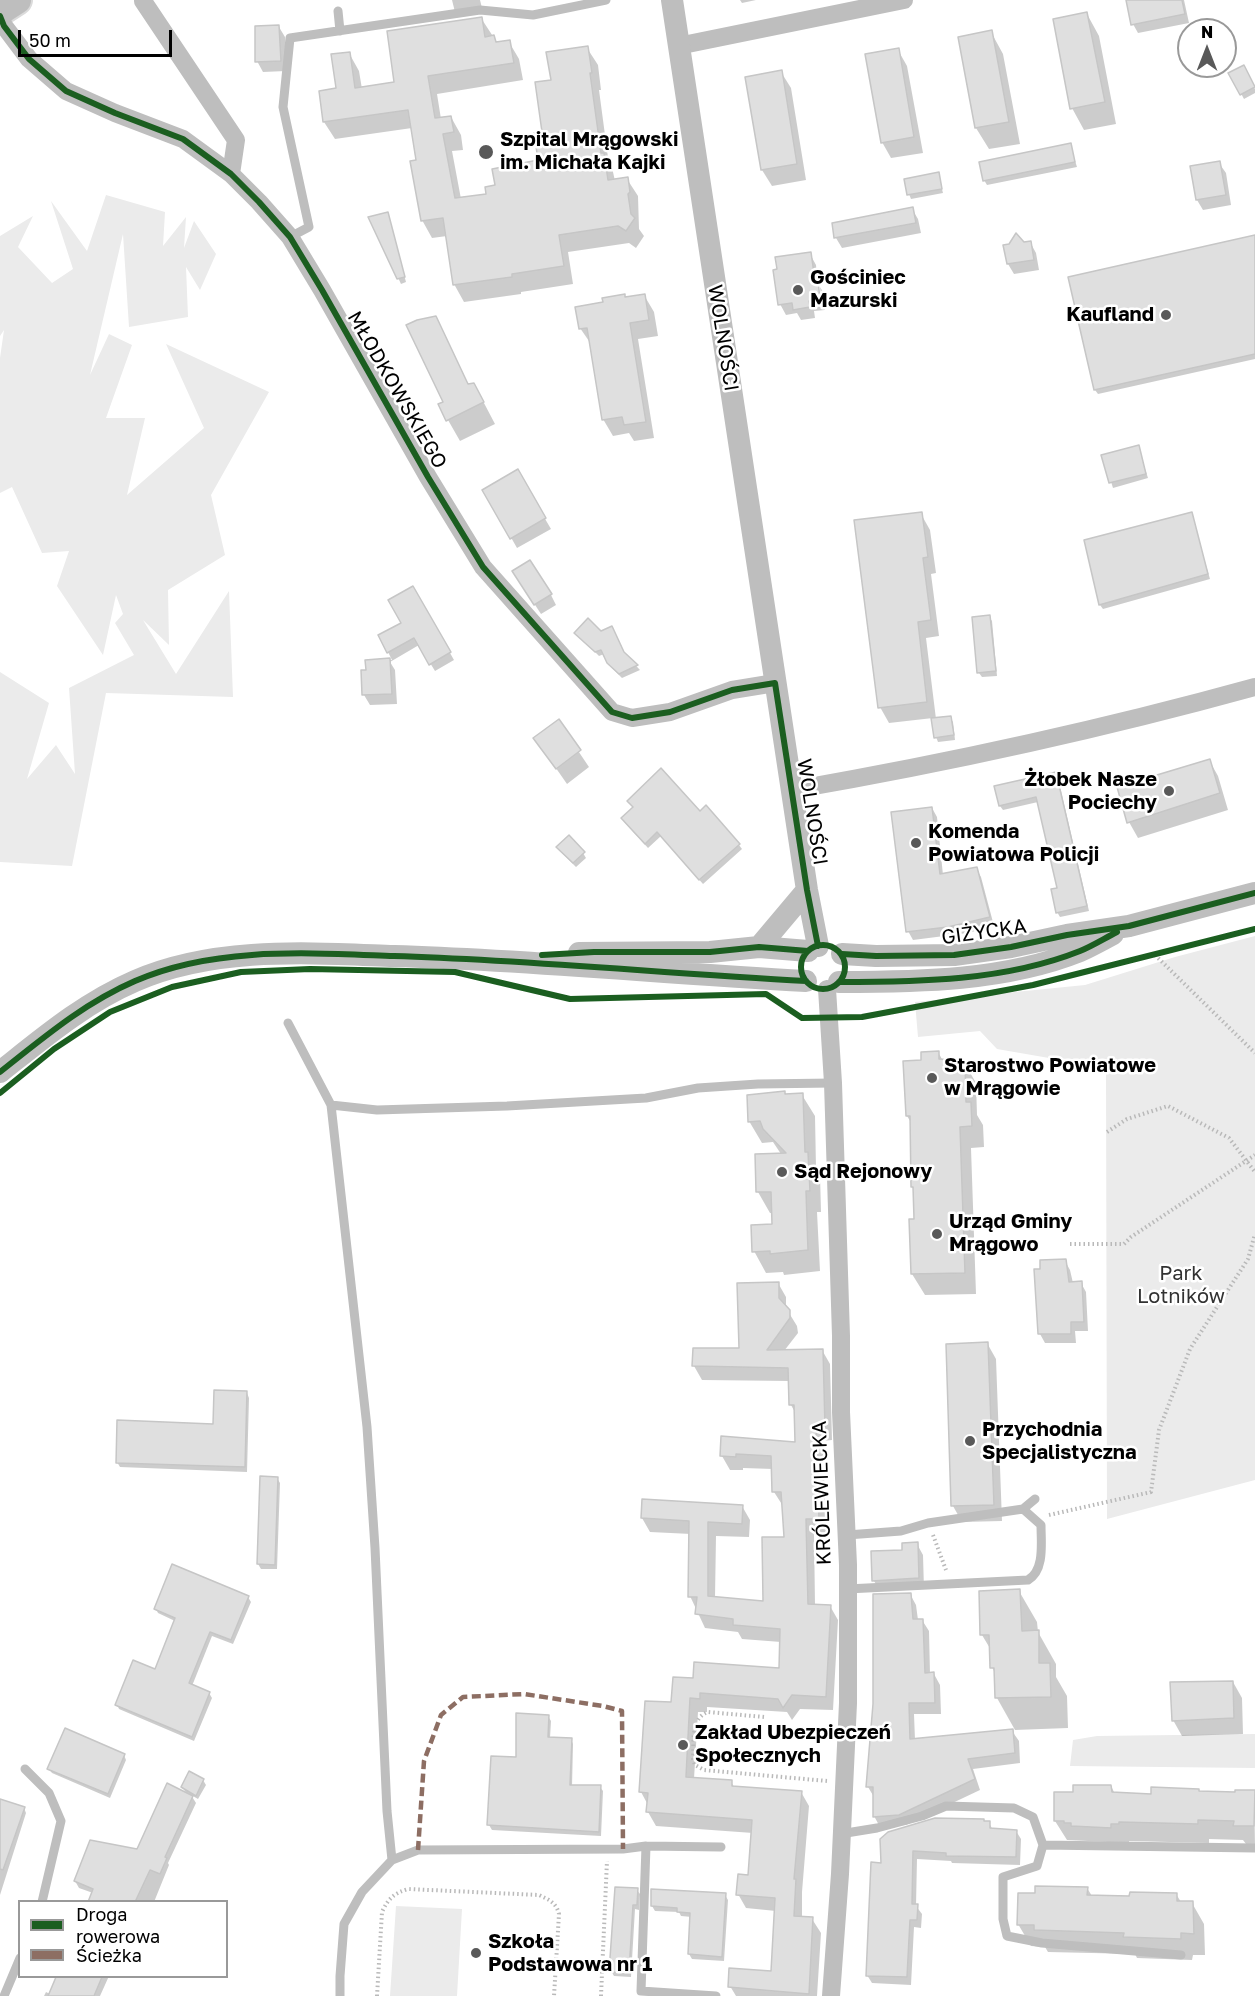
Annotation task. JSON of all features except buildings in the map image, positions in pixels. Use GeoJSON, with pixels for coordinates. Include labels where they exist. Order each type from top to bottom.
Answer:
{"type":"FeatureCollection","features":[{"type":"Feature","properties":{"kind":"main road"},"geometry":{"type":"LineString","coordinates":[[0,11],[17,0]]}},
{"type":"Feature","properties":{"kind":"street","name":"WOLNOŚCI"},"geometry":{"type":"LineString","coordinates":[[672,0],[807,890],[813,948]]}},
{"type":"Feature","properties":{"kind":"street"},"geometry":{"type":"LineString","coordinates":[[678,46],[904,0]]}},
{"type":"Feature","properties":{"kind":"street"},"geometry":{"type":"LineString","coordinates":[[143,1],[236,140],[231,174]]}},
{"type":"Feature","properties":{"kind":"street","name":"MŁODKOWSKIEGO"},"geometry":{"type":"LineString","coordinates":[[0,16],[4,26],[29,59],[66,91],[183,139],[231,174],[260,202],[290,237],[428,477],[483,567],[612,712],[632,718],[670,712],[732,690],[775,683]]}},
{"type":"Feature","properties":{"kind":"street"},"geometry":{"type":"LineString","coordinates":[[792,790],[856,780],[1083,731],[1255,687]]}},
{"type":"Feature","properties":{"kind":"street","name":"WOLNOŚCI"},"geometry":{"type":"LineString","coordinates":[[759,947],[807,890]]}},
{"type":"Feature","properties":{"kind":"street","name":"GIŻYCKA"},"geometry":{"type":"LineString","coordinates":[[842,954],[954,955],[1011,947],[1067,935],[1129,926],[1255,893]]}},
{"type":"Feature","properties":{"kind":"street","name":"GIŻYCKA"},"geometry":{"type":"LineString","coordinates":[[838,990],[878,983],[988,975],[1029,966],[1080,951],[1129,926]]}},
{"type":"Feature","properties":{"kind":"street"},"geometry":{"type":"LineString","coordinates":[[482,959],[594,952],[710,952],[759,947],[831,946],[842,954],[845,966],[838,990],[812,986],[806,981],[802,962],[813,948]]}},
{"type":"Feature","properties":{"kind":"street"},"geometry":{"type":"LineString","coordinates":[[0,1072],[87,1005],[135,980],[187,964],[211,960],[274,954],[482,959],[806,981]]}},
{"type":"Feature","properties":{"kind":"street","name":"KRÓLEWIECKA"},"geometry":{"type":"LineString","coordinates":[[831,1996],[840,1874],[840,1834],[848,1704],[847,1535],[841,1412],[841,1336],[832,1083],[838,990]]}},
{"type":"Feature","properties":{"kind":"lane"},"geometry":{"type":"LineString","coordinates":[[290,237],[309,227],[283,106],[290,38],[480,10],[533,15],[606,0]]}},
{"type":"Feature","properties":{"kind":"lane"},"geometry":{"type":"LineString","coordinates":[[338,11],[340,31]]}},
{"type":"Feature","properties":{"kind":"lane"},"geometry":{"type":"LineString","coordinates":[[288,1023],[331,1105],[367,1427],[387,1811],[392,1860]]}},
{"type":"Feature","properties":{"kind":"lane"},"geometry":{"type":"LineString","coordinates":[[331,1105],[377,1110],[507,1106],[646,1098],[698,1088],[832,1083]]}},
{"type":"Feature","properties":{"kind":"lane"},"geometry":{"type":"LineString","coordinates":[[847,1535],[901,1531],[928,1523],[1023,1509],[1035,1499]]}},
{"type":"Feature","properties":{"kind":"lane"},"geometry":{"type":"LineString","coordinates":[[847,1589],[1028,1580],[1038,1569],[1041,1525],[1023,1509]]}},
{"type":"Feature","properties":{"kind":"lane"},"geometry":{"type":"LineString","coordinates":[[25,1769],[49,1793],[61,1821],[42,1900]]}},
{"type":"Feature","properties":{"kind":"lane"},"geometry":{"type":"LineString","coordinates":[[840,1834],[922,1816],[946,1806],[1014,1808],[1033,1817],[1042,1845],[1038,1866],[1003,1876],[1003,1919],[1007,1936],[1042,1943],[1181,1956]]}},
{"type":"Feature","properties":{"kind":"lane"},"geometry":{"type":"LineString","coordinates":[[1042,1845],[1255,1848]]}},
{"type":"Feature","properties":{"kind":"lane"},"geometry":{"type":"LineString","coordinates":[[646,1846],[641,1991],[716,1996]]}},
{"type":"Feature","properties":{"kind":"lane"},"geometry":{"type":"LineString","coordinates":[[340,1996],[344,1924],[362,1892],[392,1860],[418,1850],[721,1847]]}},
{"type":"Feature","properties":{"kind":"lane"},"geometry":{"type":"LineString","coordinates":[[4,1996],[18,1963]]}},
{"type":"Feature","properties":{"kind":"path"},"geometry":{"type":"LineString","coordinates":[[1155,955],[1255,1053]]}},
{"type":"Feature","properties":{"kind":"path"},"geometry":{"type":"LineString","coordinates":[[1107,1132],[1127,1119],[1168,1106],[1229,1138],[1255,1172]]}},
{"type":"Feature","properties":{"kind":"path"},"geometry":{"type":"LineString","coordinates":[[1070,1244],[1124,1244],[1131,1237],[1255,1155]]}},
{"type":"Feature","properties":{"kind":"path"},"geometry":{"type":"LineString","coordinates":[[1023,1509],[1042,1517],[1151,1492],[1159,1430],[1190,1349],[1248,1259],[1255,1234]]}},
{"type":"Feature","properties":{"kind":"path"},"geometry":{"type":"LineString","coordinates":[[928,1523],[951,1584]]}},
{"type":"Feature","properties":{"kind":"path"},"geometry":{"type":"LineString","coordinates":[[764,1717],[708,1712],[702,1714],[696,1723],[693,1759],[695,1765],[704,1770],[827,1781]]}},
{"type":"Feature","properties":{"kind":"path"},"geometry":{"type":"LineString","coordinates":[[601,1996],[607,1849]]}},
{"type":"Feature","properties":{"kind":"path"},"geometry":{"type":"LineString","coordinates":[[377,1996],[381,1912],[387,1900],[398,1892],[408,1889],[539,1895],[550,1900],[557,1906],[559,1914],[555,1996]]}},
{"type":"Feature","properties":{"kind":"green space"},"geometry":{"type":"Polygon","coordinates":[[[106,195],[165,212],[163,246],[186,217],[184,248],[194,221],[216,254],[200,290],[186,267],[188,317],[129,327],[123,234],[90,375],[109,334],[132,345],[106,418],[145,418],[127,495],[204,428],[166,344],[269,392],[211,495],[225,555],[168,590],[169,645],[143,620],[176,674],[229,591],[233,697],[106,693],[72,866],[0,862],[0,672],[49,703],[27,779],[56,745],[75,774],[69,688],[134,655],[115,623],[123,614],[116,595],[103,655],[57,586],[69,551],[42,553],[12,487],[0,493],[0,358],[4,330],[0,336],[0,236],[33,216],[18,247],[52,283],[73,269],[51,201],[87,251],[106,195]]]}},
{"type":"Feature","properties":{"kind":"green space","name":"Park Lotników"},"geometry":{"type":"Polygon","coordinates":[[[1255,936],[1255,1480],[1107,1519],[1106,1072],[1094,1060],[1049,1058],[997,1049],[980,1031],[918,1037],[915,1002],[1085,985],[1175,957],[1255,936]]]}},
{"type":"Feature","properties":{"kind":"green space"},"geometry":{"type":"Polygon","coordinates":[[[1255,1734],[1255,1768],[1070,1766],[1073,1740],[1097,1736],[1255,1734]]]}},
{"type":"Feature","properties":{"kind":"green space"},"geometry":{"type":"Polygon","coordinates":[[[396,1906],[462,1909],[457,1996],[390,1996],[396,1906]]]}},
{"type":"Feature","properties":{"kind":"marked path"},"geometry":{"type":"LineString","coordinates":[[418,1850],[424,1761],[441,1715],[463,1697],[524,1694],[622,1711],[623,1849]]}},
{"type":"Feature","properties":{"kind":"cycle path"},"geometry":{"type":"LineString","coordinates":[[0,16],[4,26],[29,59],[66,91],[183,139],[231,174],[290,237],[428,477],[483,567],[612,712],[632,718],[670,712],[732,690],[775,683],[807,890],[818,946]]}},
{"type":"Feature","properties":{"kind":"cycle path"},"geometry":{"type":"LineString","coordinates":[[842,954],[954,955],[1011,947],[1067,935],[1129,926],[1255,893]]}},
{"type":"Feature","properties":{"kind":"cycle path"},"geometry":{"type":"LineString","coordinates":[[0,1093],[54,1049],[110,1012],[172,987],[241,972],[310,969],[455,972],[570,999],[766,994],[802,1018],[862,1017],[1033,985],[1255,929]]}},
{"type":"Feature","properties":{"kind":"cycle path"},"geometry":{"type":"LineString","coordinates":[[839,982],[961,978],[1022,969],[1080,951],[1117,932]]}},
{"type":"Feature","properties":{"kind":"cycle path"},"geometry":{"type":"LineString","coordinates":[[823,945],[838,952],[845,967],[838,982],[823,989],[808,982],[801,967],[808,952],[823,945]]}},
{"type":"Feature","properties":{"kind":"cycle path"},"geometry":{"type":"LineString","coordinates":[[542,955],[594,952],[710,952],[759,947],[808,951]]}},
{"type":"Feature","properties":{"kind":"cycle path"},"geometry":{"type":"LineString","coordinates":[[0,1072],[64,1022],[116,990],[166,970],[230,957],[296,953],[446,958],[806,981]]}},
{"type":"Feature","properties":{"kind":"place","name":"Szpital Mrągowski im. Michała Kajki"},"geometry":{"type":"Point","coordinates":[486,152]}},
{"type":"Feature","properties":{"kind":"place","name":"Gościniec Mazurski"},"geometry":{"type":"Point","coordinates":[798,290]}},
{"type":"Feature","properties":{"kind":"place","name":"Kaufland"},"geometry":{"type":"Point","coordinates":[1166,315]}},
{"type":"Feature","properties":{"kind":"place","name":"Żłobek Nasze Pociechy"},"geometry":{"type":"Point","coordinates":[1169,791]}},
{"type":"Feature","properties":{"kind":"place","name":"Komenda Powiatowa Policji"},"geometry":{"type":"Point","coordinates":[916,843]}},
{"type":"Feature","properties":{"kind":"place","name":"Starostwo Powiatowe w Mrągowie"},"geometry":{"type":"Point","coordinates":[932,1078]}},
{"type":"Feature","properties":{"kind":"place","name":"Sąd Rejonowy"},"geometry":{"type":"Point","coordinates":[782,1172]}},
{"type":"Feature","properties":{"kind":"place","name":"Urząd Gminy Mrągowo"},"geometry":{"type":"Point","coordinates":[937,1234]}},
{"type":"Feature","properties":{"kind":"place","name":"Przychodnia Specjalistyczna"},"geometry":{"type":"Point","coordinates":[970,1441]}},
{"type":"Feature","properties":{"kind":"place","name":"Zakład Ubezpieczeń Społecznych"},"geometry":{"type":"Point","coordinates":[683,1745]}},
{"type":"Feature","properties":{"kind":"place","name":"Szkoła Podstawowa nr 1"},"geometry":{"type":"Point","coordinates":[476,1953]}}]}
